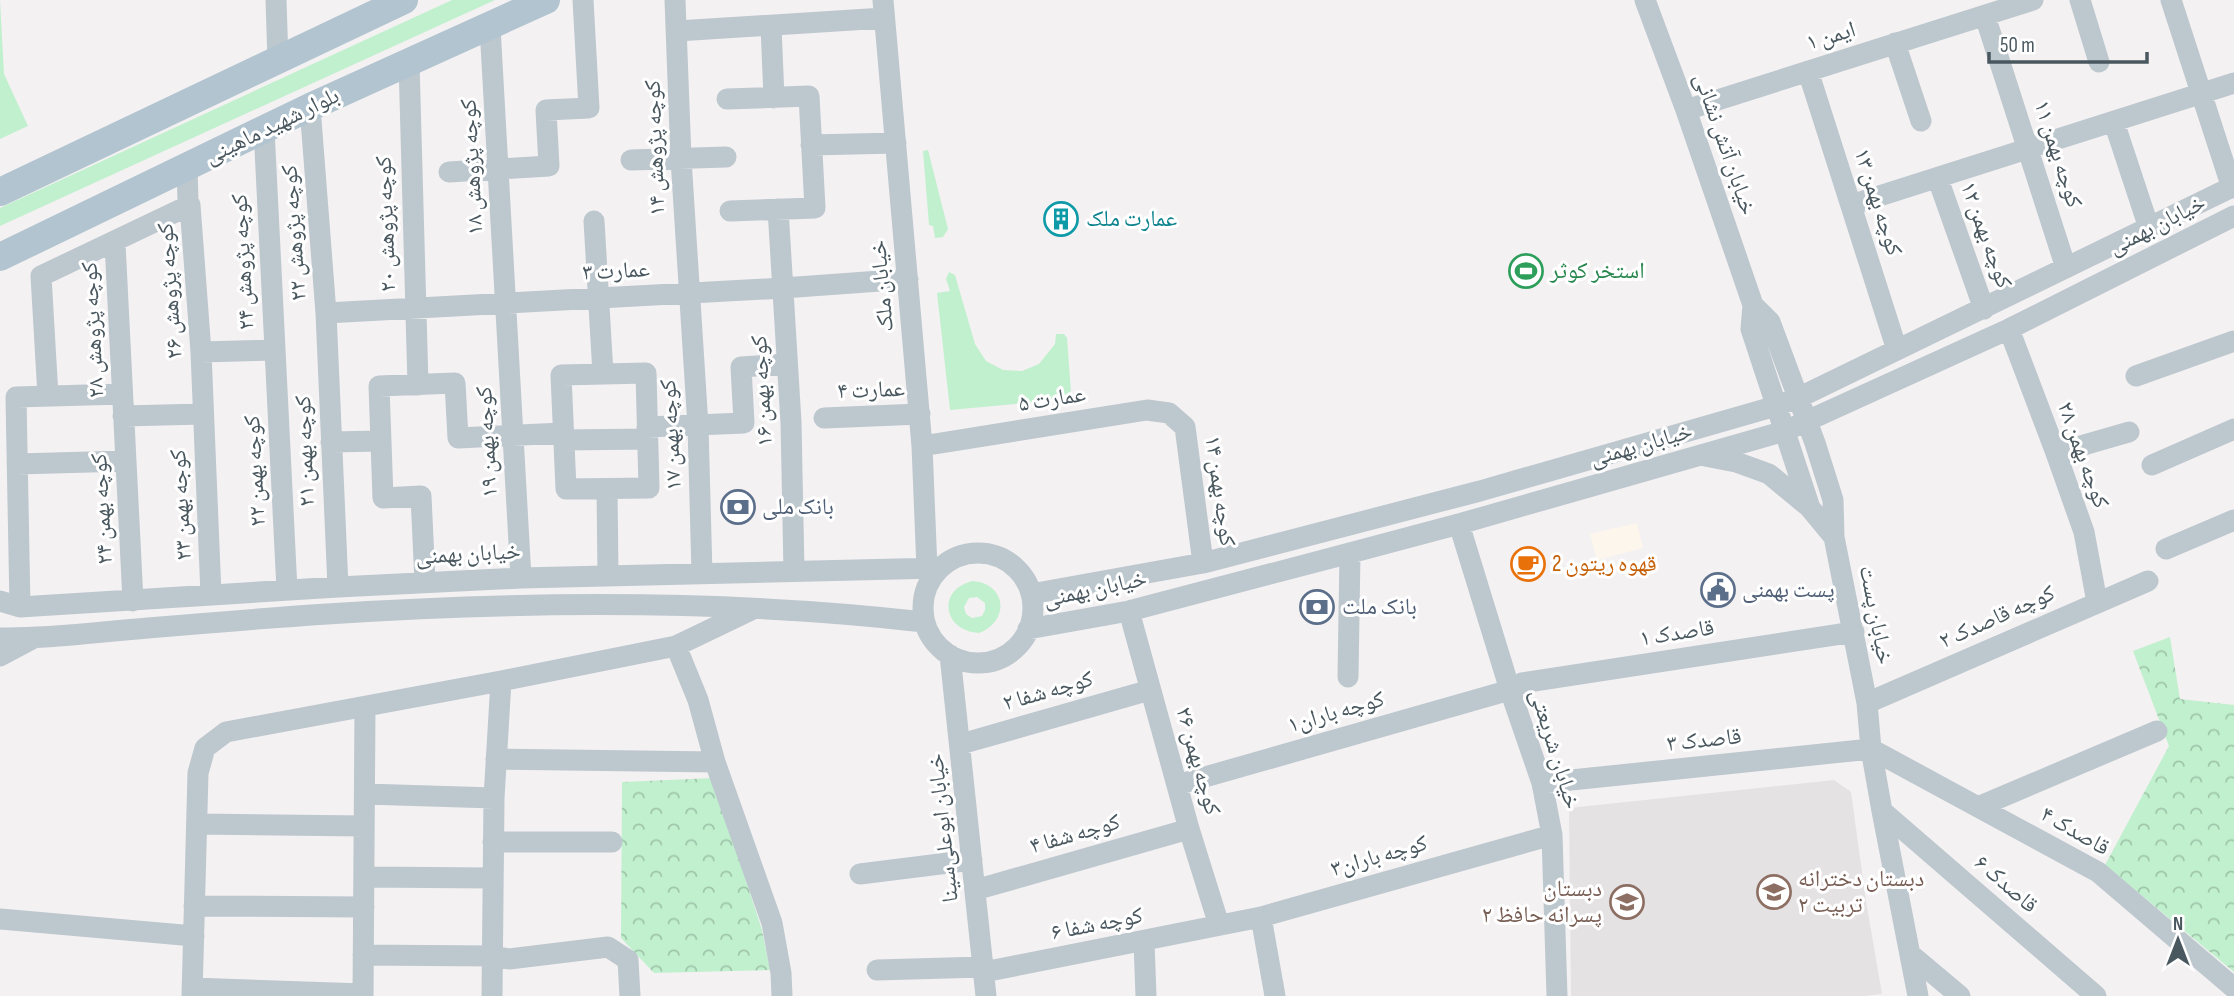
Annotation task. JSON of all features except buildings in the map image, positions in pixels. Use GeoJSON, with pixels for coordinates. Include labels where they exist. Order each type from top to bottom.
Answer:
{"type":"FeatureCollection","features":[{"type":"Feature","properties":{"kind":"main road"},"geometry":{"type":"LineString","coordinates":[[0,192],[404,0]]}},
{"type":"Feature","properties":{"kind":"main road","name":"بلوار شهید ماهینی"},"geometry":{"type":"LineString","coordinates":[[0,257],[310,107],[546,0]]}},
{"type":"Feature","properties":{"kind":"street"},"geometry":{"type":"LineString","coordinates":[[276,0],[278,61]]}},
{"type":"Feature","properties":{"kind":"street"},"geometry":{"type":"LineString","coordinates":[[449,172],[549,166],[547,110],[589,108],[583,0]]}},
{"type":"Feature","properties":{"kind":"street","name":"کوچه پژوهش ۱۴"},"geometry":{"type":"LineString","coordinates":[[675,0],[688,294]]}},
{"type":"Feature","properties":{"kind":"street","name":"خیابان آتش نشانی"},"geometry":{"type":"LineString","coordinates":[[1645,0],[1753,305],[1751,329],[1776,406]]}},
{"type":"Feature","properties":{"kind":"street","name":"ایمن ۱"},"geometry":{"type":"LineString","coordinates":[[1686,110],[2033,0]]}},
{"type":"Feature","properties":{"kind":"street"},"geometry":{"type":"LineString","coordinates":[[2080,0],[2099,62]]}},
{"type":"Feature","properties":{"kind":"street"},"geometry":{"type":"LineString","coordinates":[[2171,0],[2233,187]]}},
{"type":"Feature","properties":{"kind":"street"},"geometry":{"type":"LineString","coordinates":[[677,31],[771,26],[884,9]]}},
{"type":"Feature","properties":{"kind":"street","name":"خیابان ملک"},"geometry":{"type":"LineString","coordinates":[[884,9],[920,414],[925,512],[933,568]]}},
{"type":"Feature","properties":{"kind":"street","name":"کوچه بهمن ۱۱"},"geometry":{"type":"LineString","coordinates":[[1985,16],[2066,268]]}},
{"type":"Feature","properties":{"kind":"street"},"geometry":{"type":"LineString","coordinates":[[771,26],[774,98]]}},
{"type":"Feature","properties":{"kind":"street","name":"کوچه پژوهش ۱۸"},"geometry":{"type":"LineString","coordinates":[[490,27],[506,304]]}},
{"type":"Feature","properties":{"kind":"street"},"geometry":{"type":"LineString","coordinates":[[1895,43],[1921,121]]}},
{"type":"Feature","properties":{"kind":"street","name":"کوچه پژوهش ۲۰"},"geometry":{"type":"LineString","coordinates":[[408,62],[418,385]]}},
{"type":"Feature","properties":{"kind":"street","name":"کوچه بهمن ۱۳"},"geometry":{"type":"LineString","coordinates":[[1808,71],[1897,350]]}},
{"type":"Feature","properties":{"kind":"street"},"geometry":{"type":"LineString","coordinates":[[1852,205],[2234,83]]}},
{"type":"Feature","properties":{"kind":"street"},"geometry":{"type":"LineString","coordinates":[[727,99],[809,96],[815,208],[730,211]]}},
{"type":"Feature","properties":{"kind":"street","name":"کوچه پژوهش ۲۲"},"geometry":{"type":"LineString","coordinates":[[310,107],[326,313]]}},
{"type":"Feature","properties":{"kind":"street"},"geometry":{"type":"LineString","coordinates":[[2114,122],[2149,228]]}},
{"type":"Feature","properties":{"kind":"street","name":"کوچه پژوهش ۲۴"},"geometry":{"type":"LineString","coordinates":[[264,129],[275,350]]}},
{"type":"Feature","properties":{"kind":"street"},"geometry":{"type":"LineString","coordinates":[[811,145],[896,143]]}},
{"type":"Feature","properties":{"kind":"street"},"geometry":{"type":"LineString","coordinates":[[631,160],[726,157]]}},
{"type":"Feature","properties":{"kind":"street","name":"کوچه پژوهش ۲۶"},"geometry":{"type":"LineString","coordinates":[[187,167],[203,414]]}},
{"type":"Feature","properties":{"kind":"street","name":"کوچه بهمن ۱۲"},"geometry":{"type":"LineString","coordinates":[[1938,179],[1984,309]]}},
{"type":"Feature","properties":{"kind":"street","name":"خیابان بهمنی"},"geometry":{"type":"LineString","coordinates":[[1031,594],[1203,563],[1480,491],[1776,406],[1984,309],[2233,187]]}},
{"type":"Feature","properties":{"kind":"street"},"geometry":{"type":"LineString","coordinates":[[48,396],[41,276],[190,205]]}},
{"type":"Feature","properties":{"kind":"street","name":"کوچه بهمن ۱۶"},"geometry":{"type":"LineString","coordinates":[[778,209],[791,422],[794,571]]}},
{"type":"Feature","properties":{"kind":"street","name":"خیابان بهمنی"},"geometry":{"type":"LineString","coordinates":[[1028,629],[1129,611],[1459,524],[1785,431],[2009,329],[2234,216]]}},
{"type":"Feature","properties":{"kind":"street"},"geometry":{"type":"LineString","coordinates":[[594,221],[603,374]]}},
{"type":"Feature","properties":{"kind":"street","name":"کوچه پژوهش ۲۸"},"geometry":{"type":"LineString","coordinates":[[115,243],[122,405]]}},
{"type":"Feature","properties":{"kind":"street","name":"عمارت ۳"},"geometry":{"type":"LineString","coordinates":[[326,313],[688,294],[908,279]]}},
{"type":"Feature","properties":{"kind":"street","name":"کوچه بهمن ۱۷"},"geometry":{"type":"LineString","coordinates":[[688,294],[698,426],[702,574]]}},
{"type":"Feature","properties":{"kind":"street","name":"کوچه بهمن ۱۹"},"geometry":{"type":"LineString","coordinates":[[506,304],[521,578]]}},
{"type":"Feature","properties":{"kind":"street","name":"خیابان آتش نشانی"},"geometry":{"type":"LineString","coordinates":[[1753,305],[1770,323],[1798,398]]}},
{"type":"Feature","properties":{"kind":"street","name":"کوچه بهمن ۲۱"},"geometry":{"type":"LineString","coordinates":[[326,313],[338,587]]}},
{"type":"Feature","properties":{"kind":"street","name":"کوچه بهمن ۲۸"},"geometry":{"type":"LineString","coordinates":[[2009,329],[2084,532],[2097,602]]}},
{"type":"Feature","properties":{"kind":"street"},"geometry":{"type":"LineString","coordinates":[[2136,376],[2234,341]]}},
{"type":"Feature","properties":{"kind":"street"},"geometry":{"type":"LineString","coordinates":[[201,352],[275,350]]}},
{"type":"Feature","properties":{"kind":"street","name":"کوچه بهمن ۲۲"},"geometry":{"type":"LineString","coordinates":[[275,350],[287,590]]}},
{"type":"Feature","properties":{"kind":"street"},"geometry":{"type":"LineString","coordinates":[[425,582],[421,496],[383,498],[379,386],[455,383],[458,438],[647,433],[744,423],[741,367],[788,364]]}},
{"type":"Feature","properties":{"kind":"street"},"geometry":{"type":"LineString","coordinates":[[646,373],[647,433],[649,488],[566,489],[561,375],[646,373]]}},
{"type":"Feature","properties":{"kind":"street"},"geometry":{"type":"LineString","coordinates":[[10,604],[17,464],[8,405],[16,397],[48,396],[203,414]]}},
{"type":"Feature","properties":{"kind":"street","name":"خیابان پست"},"geometry":{"type":"LineString","coordinates":[[1798,398],[1833,500],[1834,537],[1867,703],[1871,749]]}},
{"type":"Feature","properties":{"kind":"street","name":"کوچه بهمن ۲۴"},"geometry":{"type":"LineString","coordinates":[[122,405],[133,601]]}},
{"type":"Feature","properties":{"kind":"street","name":"خیابان پست"},"geometry":{"type":"LineString","coordinates":[[1776,406],[1810,508],[1834,537]]}},
{"type":"Feature","properties":{"kind":"street","name":"عمارت ۵"},"geometry":{"type":"LineString","coordinates":[[922,446],[1147,410],[1169,413],[1185,427]]}},
{"type":"Feature","properties":{"kind":"street","name":"کوجه بهمن ۲۳"},"geometry":{"type":"LineString","coordinates":[[203,414],[211,595]]}},
{"type":"Feature","properties":{"kind":"street","name":"عمارت ۴"},"geometry":{"type":"LineString","coordinates":[[824,418],[920,414]]}},
{"type":"Feature","properties":{"kind":"street","name":"کوچه بهمن ۱۴"},"geometry":{"type":"LineString","coordinates":[[1185,427],[1203,563]]}},
{"type":"Feature","properties":{"kind":"street"},"geometry":{"type":"LineString","coordinates":[[2152,465],[2234,429]]}},
{"type":"Feature","properties":{"kind":"street"},"geometry":{"type":"LineString","coordinates":[[2056,453],[2129,432]]}},
{"type":"Feature","properties":{"kind":"street"},"geometry":{"type":"LineString","coordinates":[[331,442],[381,441]]}},
{"type":"Feature","properties":{"kind":"street"},"geometry":{"type":"LineString","coordinates":[[1700,455],[1736,462],[1769,474],[1810,508]]}},
{"type":"Feature","properties":{"kind":"street"},"geometry":{"type":"LineString","coordinates":[[17,464],[126,461]]}},
{"type":"Feature","properties":{"kind":"street"},"geometry":{"type":"LineString","coordinates":[[607,489],[608,576]]}},
{"type":"Feature","properties":{"kind":"street"},"geometry":{"type":"LineString","coordinates":[[2166,550],[2234,520]]}},
{"type":"Feature","properties":{"kind":"street","name":"خیابان شریعتی"},"geometry":{"type":"LineString","coordinates":[[1459,524],[1542,783],[1552,835],[1558,996]]}},
{"type":"Feature","properties":{"kind":"street"},"geometry":{"type":"LineString","coordinates":[[968,553],[985,553],[1000,557],[1014,566],[1025,579],[1031,594],[1032,618],[1028,629],[1015,648],[995,660],[979,663],[950,655],[936,644],[923,622],[923,597],[933,568],[968,553]]}},
{"type":"Feature","properties":{"kind":"street"},"geometry":{"type":"LineString","coordinates":[[1348,677],[1350,553]]}},
{"type":"Feature","properties":{"kind":"street","name":"خیابان بهمنی"},"geometry":{"type":"LineString","coordinates":[[10,604],[133,601],[521,578],[933,568]]}},
{"type":"Feature","properties":{"kind":"street","name":"کوچه قاصدک ۲"},"geometry":{"type":"LineString","coordinates":[[1867,703],[2148,581]]}},
{"type":"Feature","properties":{"kind":"street"},"geometry":{"type":"LineString","coordinates":[[0,638],[32,638],[253,619],[514,604],[756,608],[861,614],[923,622]]}},
{"type":"Feature","properties":{"kind":"street"},"geometry":{"type":"LineString","coordinates":[[365,707],[363,995],[192,992],[198,773],[205,748],[226,732],[676,646],[756,608]]}},
{"type":"Feature","properties":{"kind":"street","name":"کوچه بهمن ۲۶"},"geometry":{"type":"LineString","coordinates":[[1129,611],[1189,829],[1219,925]]}},
{"type":"Feature","properties":{"kind":"street","name":"قاصدک ۱"},"geometry":{"type":"LineString","coordinates":[[1510,690],[1522,683],[1854,632]]}},
{"type":"Feature","properties":{"kind":"street"},"geometry":{"type":"LineString","coordinates":[[0,656],[32,638]]}},
{"type":"Feature","properties":{"kind":"street"},"geometry":{"type":"LineString","coordinates":[[676,646],[698,700],[715,762],[772,923],[781,973],[782,996]]}},
{"type":"Feature","properties":{"kind":"street","name":"خیابان ابوعلی‌سینا"},"geometry":{"type":"LineString","coordinates":[[950,655],[986,996]]}},
{"type":"Feature","properties":{"kind":"street"},"geometry":{"type":"LineString","coordinates":[[492,996],[494,798],[501,681]]}},
{"type":"Feature","properties":{"kind":"street","name":"کوچه شفا ۲"},"geometry":{"type":"LineString","coordinates":[[961,744],[1150,690]]}},
{"type":"Feature","properties":{"kind":"street","name":"کوچه باران۱"},"geometry":{"type":"LineString","coordinates":[[1177,785],[1510,690]]}},
{"type":"Feature","properties":{"kind":"street"},"geometry":{"type":"LineString","coordinates":[[1978,807],[2157,731]]}},
{"type":"Feature","properties":{"kind":"street"},"geometry":{"type":"LineString","coordinates":[[1871,749],[1918,996]]}},
{"type":"Feature","properties":{"kind":"street","name":"قاصدک ۳"},"geometry":{"type":"LineString","coordinates":[[1542,783],[1871,749]]}},
{"type":"Feature","properties":{"kind":"street","name":"قاصدک ۴"},"geometry":{"type":"LineString","coordinates":[[1871,749],[2098,872],[2234,988]]}},
{"type":"Feature","properties":{"kind":"street"},"geometry":{"type":"LineString","coordinates":[[496,759],[715,762]]}},
{"type":"Feature","properties":{"kind":"street"},"geometry":{"type":"LineString","coordinates":[[365,794],[494,798]]}},
{"type":"Feature","properties":{"kind":"street","name":"قاصدک ۶"},"geometry":{"type":"LineString","coordinates":[[1882,811],[2096,996]]}},
{"type":"Feature","properties":{"kind":"street"},"geometry":{"type":"LineString","coordinates":[[197,824],[364,827]]}},
{"type":"Feature","properties":{"kind":"street","name":"کوچه شفا ۴"},"geometry":{"type":"LineString","coordinates":[[975,890],[1189,829]]}},
{"type":"Feature","properties":{"kind":"street","name":"کوچه باران۳"},"geometry":{"type":"LineString","coordinates":[[1219,925],[1261,917],[1552,835]]}},
{"type":"Feature","properties":{"kind":"street"},"geometry":{"type":"LineString","coordinates":[[493,842],[612,842]]}},
{"type":"Feature","properties":{"kind":"street"},"geometry":{"type":"LineString","coordinates":[[860,874],[972,860]]}},
{"type":"Feature","properties":{"kind":"street"},"geometry":{"type":"LineString","coordinates":[[364,877],[492,878]]}},
{"type":"Feature","properties":{"kind":"street"},"geometry":{"type":"LineString","coordinates":[[194,906],[364,907]]}},
{"type":"Feature","properties":{"kind":"street"},"geometry":{"type":"LineString","coordinates":[[1261,917],[1275,996]]}},
{"type":"Feature","properties":{"kind":"street"},"geometry":{"type":"LineString","coordinates":[[0,919],[194,936]]}},
{"type":"Feature","properties":{"kind":"street","name":"کوچه شفا ۶"},"geometry":{"type":"LineString","coordinates":[[877,970],[983,970],[1144,942],[1219,925]]}},
{"type":"Feature","properties":{"kind":"street"},"geometry":{"type":"LineString","coordinates":[[1144,942],[1146,996]]}},
{"type":"Feature","properties":{"kind":"street"},"geometry":{"type":"LineString","coordinates":[[363,956],[493,956],[509,959],[608,947],[628,960],[630,996]]}},
{"type":"Feature","properties":{"kind":"street"},"geometry":{"type":"LineString","coordinates":[[1910,954],[1960,996]]}},
{"type":"Feature","properties":{"kind":"shaded area"},"geometry":{"type":"Polygon","coordinates":[[[1637,523],[1643,548],[1597,560],[1590,534],[1637,523]]]}},
{"type":"Feature","properties":{"kind":"shaded area","name":"دبستان دخترانه تربیت ۲"},"geometry":{"type":"Polygon","coordinates":[[[1834,780],[1851,792],[1882,994],[1571,996],[1569,808],[1834,780]]]}},
{"type":"Feature","properties":{"kind":"green space"},"geometry":{"type":"Polygon","coordinates":[[[0,0],[4,74],[28,126],[0,139],[0,0]]]}},
{"type":"Feature","properties":{"kind":"green space"},"geometry":{"type":"Polygon","coordinates":[[[452,0],[495,0],[0,226],[0,208],[452,0]]]}},
{"type":"Feature","properties":{"kind":"green space"},"geometry":{"type":"Polygon","coordinates":[[[928,150],[948,229],[943,237],[935,238],[933,226],[929,225],[923,151],[928,150]]]}},
{"type":"Feature","properties":{"kind":"green space"},"geometry":{"type":"Polygon","coordinates":[[[949,272],[955,275],[975,344],[986,361],[1003,370],[1022,371],[1039,364],[1055,344],[1056,334],[1064,334],[1067,338],[1071,391],[1059,400],[950,410],[937,293],[950,291],[946,279],[949,272]]]}},
{"type":"Feature","properties":{"kind":"green space"},"geometry":{"type":"Polygon","coordinates":[[[973,581],[984,584],[998,596],[1000,612],[996,620],[979,633],[967,631],[951,618],[949,600],[961,585],[973,581]],[[977,597],[969,598],[964,607],[966,614],[972,618],[982,616],[985,603],[977,597]]]}},
{"type":"Feature","properties":{"kind":"green space"},"geometry":{"type":"Polygon","coordinates":[[[2170,637],[2180,699],[2234,705],[2234,972],[2105,865],[2169,746],[2133,651],[2170,637]]]}},
{"type":"Feature","properties":{"kind":"green space"},"geometry":{"type":"Polygon","coordinates":[[[713,778],[762,930],[770,970],[654,973],[621,938],[622,782],[713,778]]]}},
{"type":"Feature","properties":{"kind":"place","name":"عمارت ملک"},"geometry":{"type":"Point","coordinates":[1061,219]}},
{"type":"Feature","properties":{"kind":"place","name":"استخر کوثر"},"geometry":{"type":"Point","coordinates":[1526,271]}},
{"type":"Feature","properties":{"kind":"place","name":"بانک ملی"},"geometry":{"type":"Point","coordinates":[738,507]}},
{"type":"Feature","properties":{"kind":"place","name":"قهوه ریتون 2"},"geometry":{"type":"Point","coordinates":[1528,564]}},
{"type":"Feature","properties":{"kind":"place","name":"پست بهمنی"},"geometry":{"type":"Point","coordinates":[1718,590]}},
{"type":"Feature","properties":{"kind":"place","name":"بانک ملت"},"geometry":{"type":"Point","coordinates":[1317,607]}},
{"type":"Feature","properties":{"kind":"place","name":"دبستان دخترانه تربیت ۲"},"geometry":{"type":"Point","coordinates":[1774,892]}},
{"type":"Feature","properties":{"kind":"place","name":"دبستان پسرانه حافظ ۲"},"geometry":{"type":"Point","coordinates":[1627,902]}}]}
